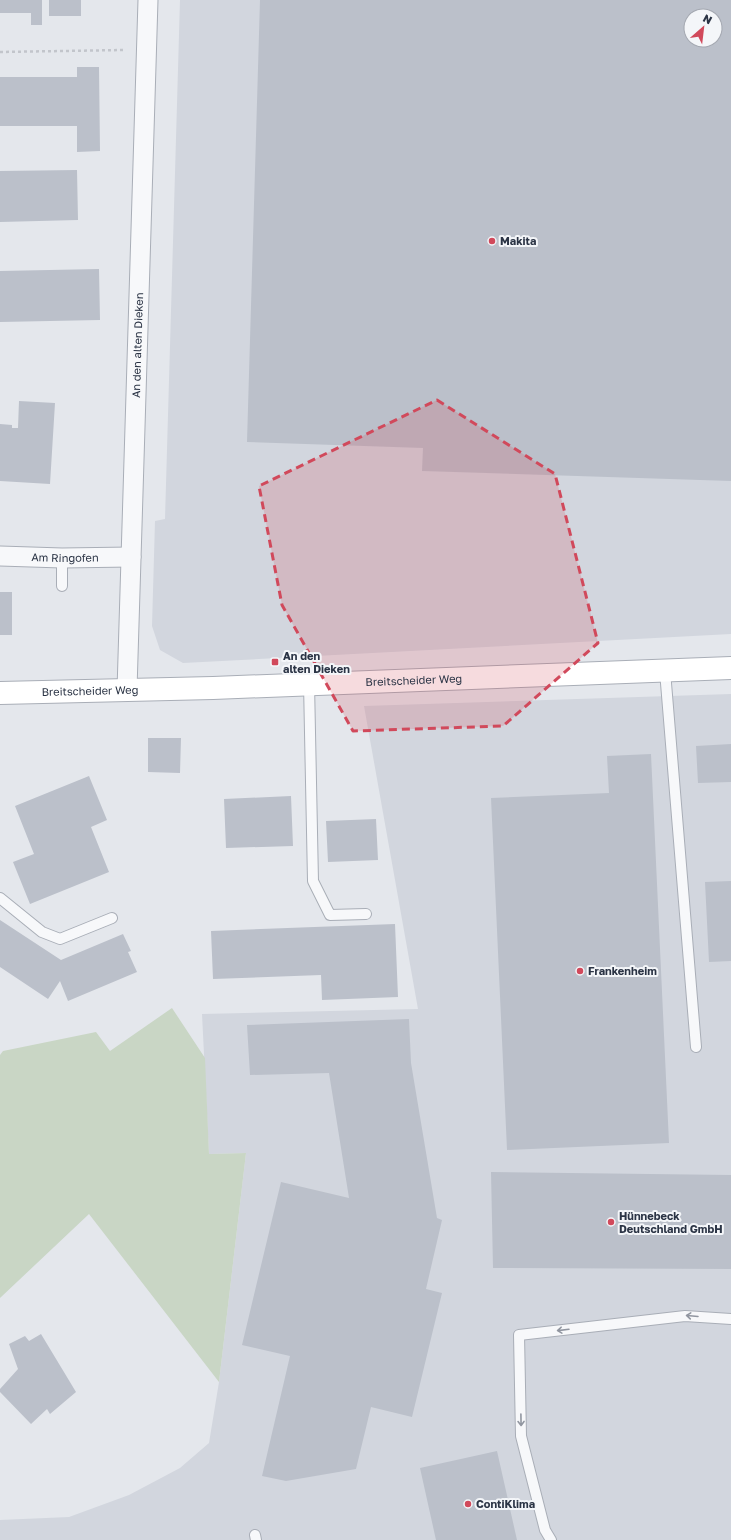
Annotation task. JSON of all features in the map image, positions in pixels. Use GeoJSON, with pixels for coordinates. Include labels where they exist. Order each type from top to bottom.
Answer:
{"type":"FeatureCollection","features":[{"type":"Feature","properties":{"kind":"main road","name":"Breitscheider Weg"},"geometry":{"type":"LineString","coordinates":[[0,693],[213,688],[309,683],[731,668]]}},
{"type":"Feature","properties":{"kind":"street","name":"An den alten Dieken"},"geometry":{"type":"LineString","coordinates":[[127,690],[148,0]]}},
{"type":"Feature","properties":{"kind":"street","name":"Am Ringofen"},"geometry":{"type":"LineString","coordinates":[[0,556],[62,558],[131,557]]}},
{"type":"Feature","properties":{"kind":"lane"},"geometry":{"type":"LineString","coordinates":[[62,558],[62,586]]}},
{"type":"Feature","properties":{"kind":"lane"},"geometry":{"type":"LineString","coordinates":[[665,671],[696,1047]]}},
{"type":"Feature","properties":{"kind":"lane"},"geometry":{"type":"LineString","coordinates":[[309,683],[313,881],[330,915],[366,914]]}},
{"type":"Feature","properties":{"kind":"lane"},"geometry":{"type":"LineString","coordinates":[[0,898],[42,932],[60,939],[112,918]]}},
{"type":"Feature","properties":{"kind":"lane"},"geometry":{"type":"LineString","coordinates":[[551,1540],[545,1530],[521,1436],[519,1335],[685,1316],[731,1319]]}},
{"type":"Feature","properties":{"kind":"path"},"geometry":{"type":"LineString","coordinates":[[0,52],[147,49]]}},
{"type":"Feature","properties":{"kind":"highlighted area"},"geometry":{"type":"Polygon","coordinates":[[[437,400],[555,474],[598,643],[503,726],[353,731],[282,605],[259,486],[437,400]]]}},
{"type":"Feature","properties":{"kind":"shaded area","name":"Makita"},"geometry":{"type":"Polygon","coordinates":[[[180,0],[731,0],[731,634],[183,663],[160,650],[152,626],[155,521],[165,519],[180,0]]]}},
{"type":"Feature","properties":{"kind":"shaded area"},"geometry":{"type":"Polygon","coordinates":[[[731,694],[731,1540],[0,1540],[0,1520],[69,1517],[129,1495],[180,1468],[209,1443],[219,1382],[246,1153],[209,1154],[202,1014],[418,1009],[364,706],[731,694]]]}},
{"type":"Feature","properties":{"kind":"green space"},"geometry":{"type":"Polygon","coordinates":[[[172,1008],[205,1058],[209,1154],[246,1153],[219,1382],[89,1214],[0,1298],[0,1055],[3,1051],[96,1032],[110,1051],[172,1008]]]}},
{"type":"Feature","properties":{"kind":"building"},"geometry":{"type":"Polygon","coordinates":[[[0,0],[42,0],[42,25],[31,25],[31,13],[0,13],[0,0]]]}},
{"type":"Feature","properties":{"kind":"building"},"geometry":{"type":"Polygon","coordinates":[[[49,0],[81,0],[81,16],[49,16],[49,0]]]}},
{"type":"Feature","properties":{"kind":"building","name":"Makita"},"geometry":{"type":"Polygon","coordinates":[[[260,0],[731,0],[731,481],[422,471],[423,448],[247,442],[260,0]]]}},
{"type":"Feature","properties":{"kind":"building"},"geometry":{"type":"Polygon","coordinates":[[[77,67],[99,67],[100,151],[77,152],[77,126],[0,126],[0,77],[77,77],[77,67]]]}},
{"type":"Feature","properties":{"kind":"building"},"geometry":{"type":"Polygon","coordinates":[[[77,170],[78,220],[0,222],[0,171],[77,170]]]}},
{"type":"Feature","properties":{"kind":"building"},"geometry":{"type":"Polygon","coordinates":[[[99,269],[100,320],[0,322],[0,271],[99,269]]]}},
{"type":"Feature","properties":{"kind":"building"},"geometry":{"type":"Polygon","coordinates":[[[19,401],[55,403],[50,484],[0,481],[0,424],[12,425],[12,428],[18,428],[19,401]]]}},
{"type":"Feature","properties":{"kind":"building"},"geometry":{"type":"Polygon","coordinates":[[[0,592],[12,592],[12,635],[0,635],[0,592]]]}},
{"type":"Feature","properties":{"kind":"building"},"geometry":{"type":"Polygon","coordinates":[[[148,738],[181,738],[180,773],[148,772],[148,738]]]}},
{"type":"Feature","properties":{"kind":"building"},"geometry":{"type":"Polygon","coordinates":[[[731,744],[731,782],[698,783],[696,746],[731,744]]]}},
{"type":"Feature","properties":{"kind":"building","name":"Frankenheim"},"geometry":{"type":"Polygon","coordinates":[[[651,754],[669,1143],[507,1150],[491,798],[609,793],[607,756],[651,754]]]}},
{"type":"Feature","properties":{"kind":"building"},"geometry":{"type":"Polygon","coordinates":[[[89,776],[107,820],[91,827],[109,872],[30,904],[13,862],[34,854],[15,806],[89,776]]]}},
{"type":"Feature","properties":{"kind":"building"},"geometry":{"type":"Polygon","coordinates":[[[291,796],[293,846],[226,848],[224,799],[291,796]]]}},
{"type":"Feature","properties":{"kind":"building"},"geometry":{"type":"Polygon","coordinates":[[[376,819],[378,860],[328,862],[326,821],[376,819]]]}},
{"type":"Feature","properties":{"kind":"building"},"geometry":{"type":"Polygon","coordinates":[[[731,881],[731,961],[709,962],[705,882],[731,881]]]}},
{"type":"Feature","properties":{"kind":"building"},"geometry":{"type":"Polygon","coordinates":[[[0,920],[61,960],[123,934],[131,951],[128,952],[137,972],[68,1001],[60,981],[48,999],[0,967],[0,920]]]}},
{"type":"Feature","properties":{"kind":"building"},"geometry":{"type":"Polygon","coordinates":[[[395,924],[398,997],[322,1000],[321,975],[213,979],[211,931],[395,924]]]}},
{"type":"Feature","properties":{"kind":"building"},"geometry":{"type":"Polygon","coordinates":[[[409,1019],[411,1063],[437,1218],[442,1220],[426,1289],[442,1293],[412,1417],[371,1407],[356,1469],[286,1481],[262,1476],[290,1356],[242,1345],[281,1182],[349,1198],[329,1073],[250,1075],[247,1025],[409,1019]]]}},
{"type":"Feature","properties":{"kind":"building","name":"Hünnebeck Deutschland GmbH"},"geometry":{"type":"Polygon","coordinates":[[[491,1172],[731,1175],[731,1269],[493,1268],[491,1172]]]}},
{"type":"Feature","properties":{"kind":"building"},"geometry":{"type":"Polygon","coordinates":[[[41,1334],[76,1392],[50,1414],[47,1409],[31,1424],[0,1392],[0,1389],[18,1369],[9,1344],[25,1336],[29,1341],[41,1334]]]}},
{"type":"Feature","properties":{"kind":"building","name":"ContiKlima"},"geometry":{"type":"Polygon","coordinates":[[[497,1451],[517,1540],[436,1540],[420,1468],[497,1451]]]}},
{"type":"Feature","properties":{"kind":"place","name":"Makita"},"geometry":{"type":"Point","coordinates":[492,241]}},
{"type":"Feature","properties":{"kind":"place","name":"An den alten Dieken"},"geometry":{"type":"Point","coordinates":[275,662]}},
{"type":"Feature","properties":{"kind":"place","name":"Frankenheim"},"geometry":{"type":"Point","coordinates":[580,971]}},
{"type":"Feature","properties":{"kind":"place","name":"Hünnebeck Deutschland GmbH"},"geometry":{"type":"Point","coordinates":[611,1222]}},
{"type":"Feature","properties":{"kind":"place","name":"ContiKlima"},"geometry":{"type":"Point","coordinates":[468,1504]}}]}
